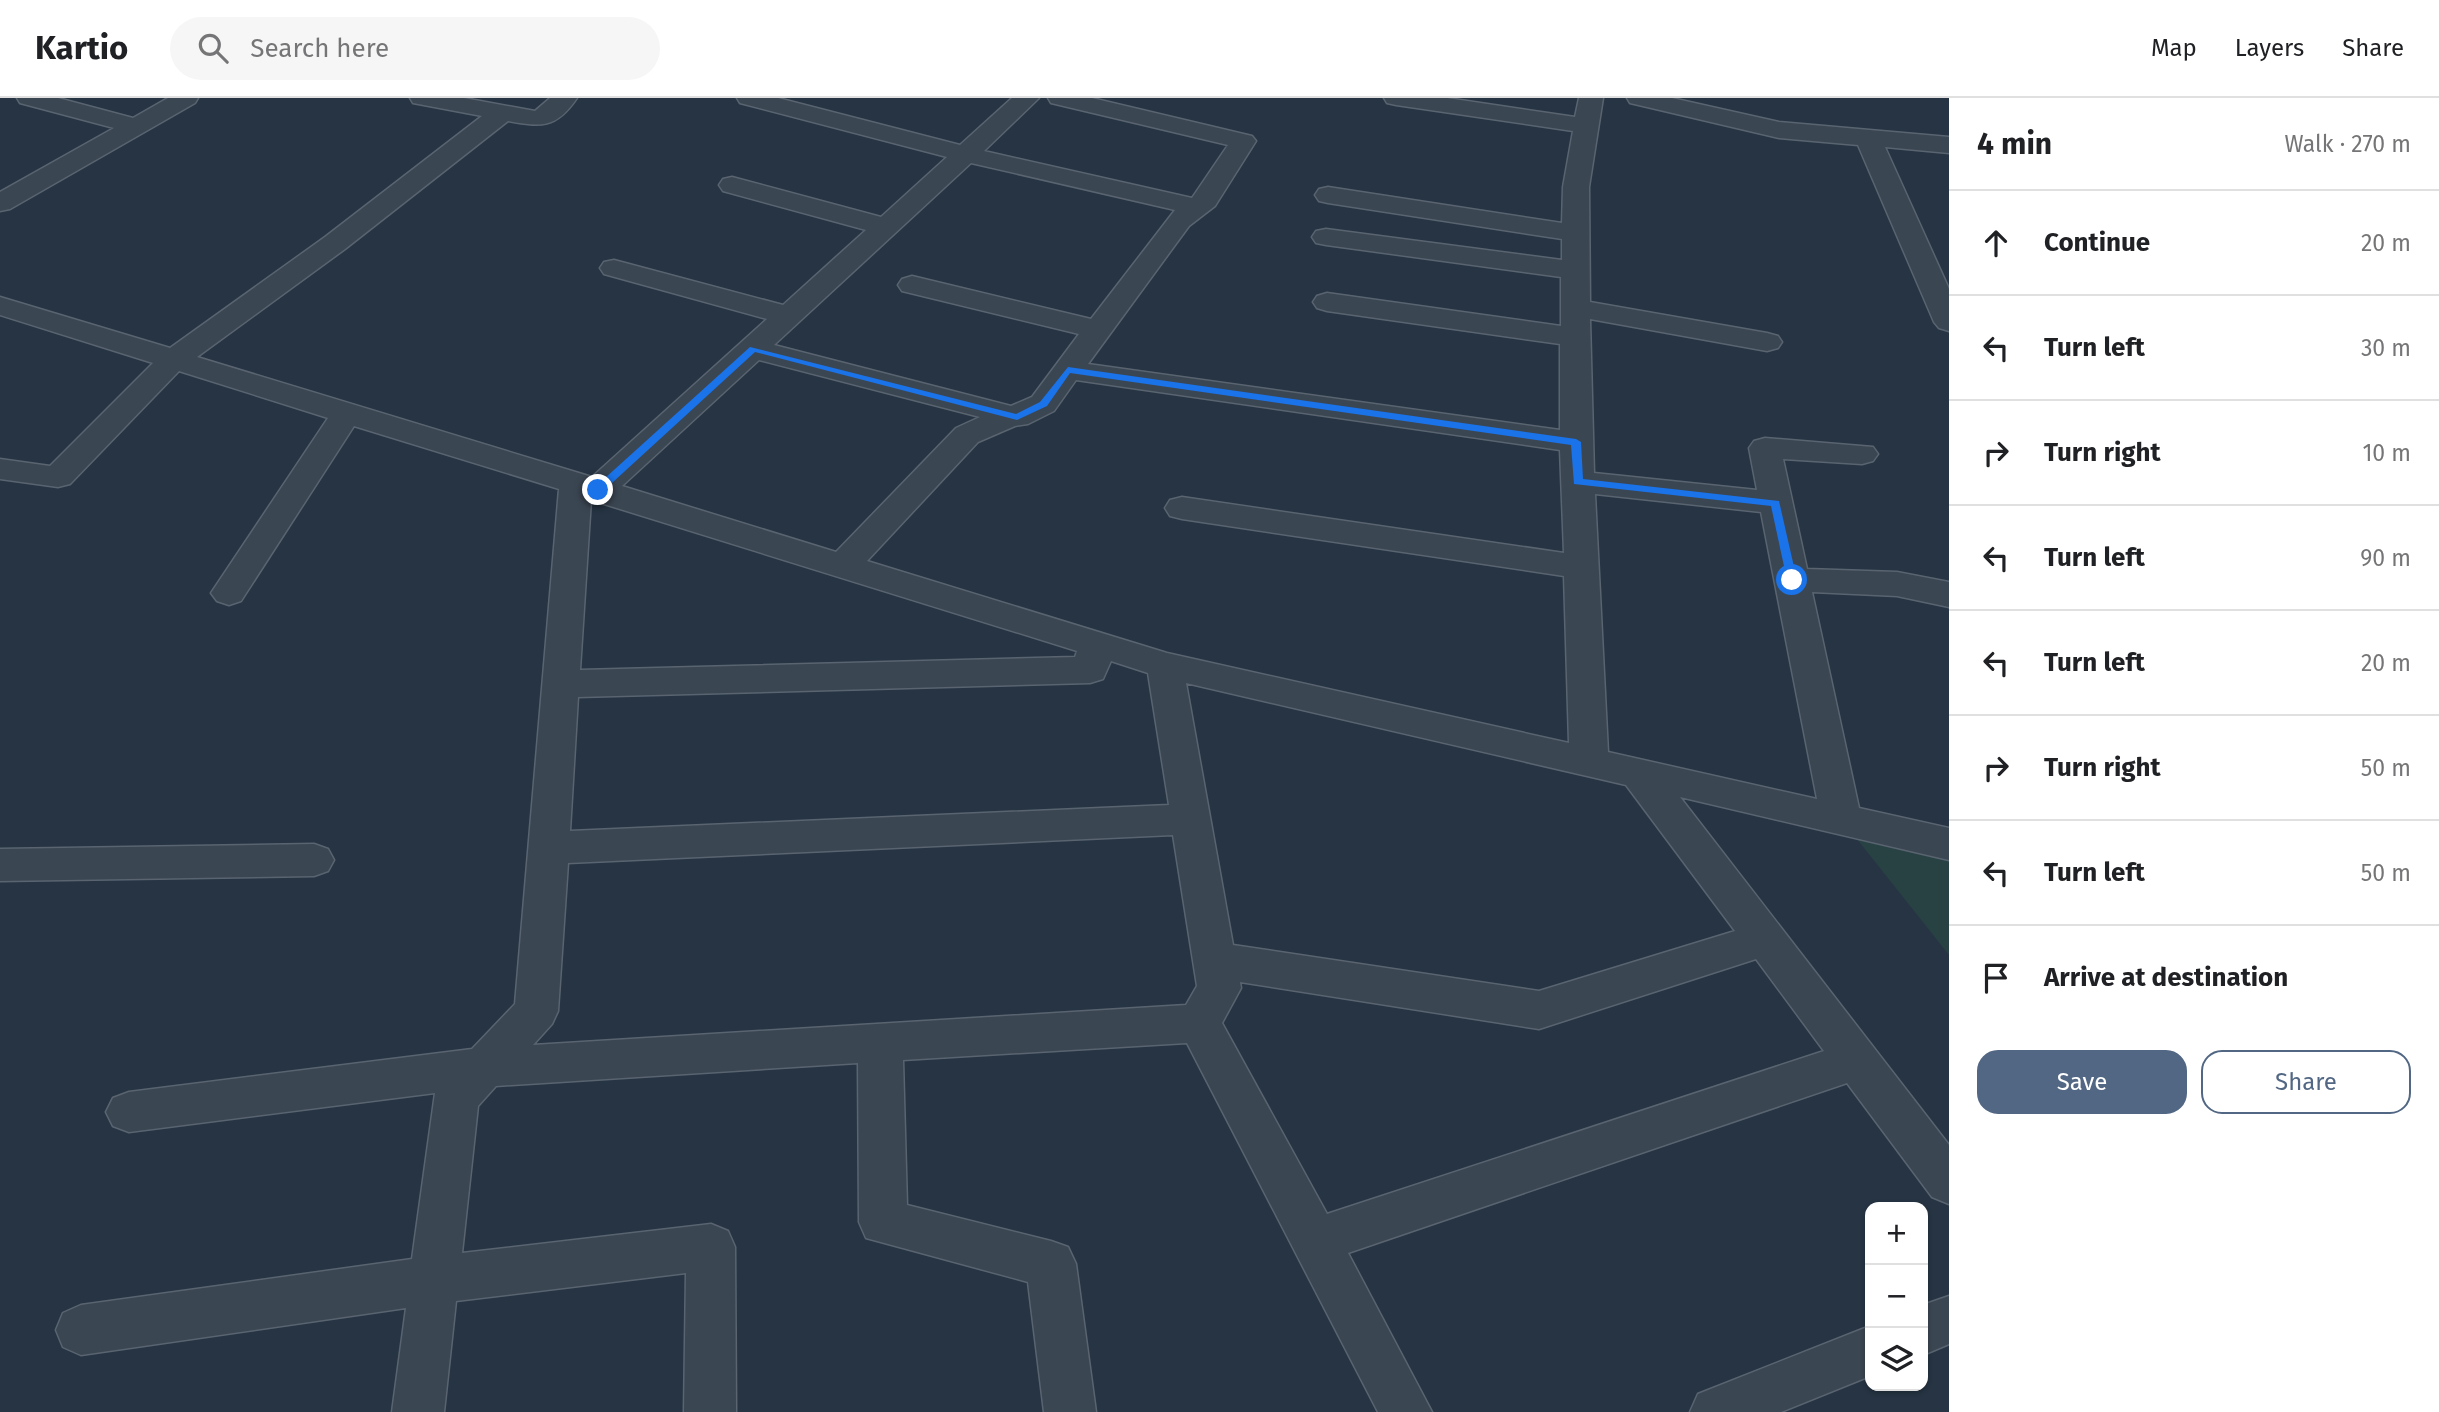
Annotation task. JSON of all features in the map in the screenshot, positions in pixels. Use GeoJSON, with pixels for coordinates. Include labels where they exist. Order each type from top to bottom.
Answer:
{"type":"FeatureCollection","features":[{"type":"Feature","properties":{"kind":"street"},"geometry":{"type":"LineString","coordinates":[[29,98],[136,126]]}},
{"type":"Feature","properties":{"kind":"street"},"geometry":{"type":"LineString","coordinates":[[0,203],[186,98]]}},
{"type":"Feature","properties":{"kind":"street"},"geometry":{"type":"LineString","coordinates":[[422,98],[540,119],[565,98]]}},
{"type":"Feature","properties":{"kind":"street"},"geometry":{"type":"LineString","coordinates":[[749,98],[965,154],[1196,207]]}},
{"type":"Feature","properties":{"kind":"street"},"geometry":{"type":"LineString","coordinates":[[418,1412],[456,1098],[536,1011],[561,684],[587,487],[753,348],[1027,98]]}},
{"type":"Feature","properties":{"kind":"street"},"geometry":{"type":"LineString","coordinates":[[842,565],[967,435],[992,422],[1017,417],[1043,404],[1179,220],[1206,200],[1243,142],[1060,98]]}},
{"type":"Feature","properties":{"kind":"street"},"geometry":{"type":"LineString","coordinates":[[1396,98],[1589,112],[1576,187],[1575,323],[1576,442],[1589,762]]}},
{"type":"Feature","properties":{"kind":"street"},"geometry":{"type":"LineString","coordinates":[[1639,98],[1779,130],[1949,145]]}},
{"type":"Feature","properties":{"kind":"street"},"geometry":{"type":"LineString","coordinates":[[0,469],[58,477],[173,360],[335,243],[503,112]]}},
{"type":"Feature","properties":{"kind":"street"},"geometry":{"type":"LineString","coordinates":[[1868,138],[1949,322]]}},
{"type":"Feature","properties":{"kind":"street"},"geometry":{"type":"LineString","coordinates":[[732,185],[886,227]]}},
{"type":"Feature","properties":{"kind":"street"},"geometry":{"type":"LineString","coordinates":[[1328,195],[1576,233]]}},
{"type":"Feature","properties":{"kind":"street"},"geometry":{"type":"LineString","coordinates":[[1326,237],[1576,270]]}},
{"type":"Feature","properties":{"kind":"street"},"geometry":{"type":"LineString","coordinates":[[614,268],[788,316]]}},
{"type":"Feature","properties":{"kind":"street"},"geometry":{"type":"LineString","coordinates":[[912,285],[1098,330]]}},
{"type":"Feature","properties":{"kind":"street"},"geometry":{"type":"LineString","coordinates":[[1327,302],[1768,342]]}},
{"type":"Feature","properties":{"kind":"street"},"geometry":{"type":"LineString","coordinates":[[0,306],[1165,665],[1949,844]]}},
{"type":"Feature","properties":{"kind":"street"},"geometry":{"type":"LineString","coordinates":[[753,348],[1017,417]]}},
{"type":"Feature","properties":{"kind":"street"},"geometry":{"type":"LineString","coordinates":[[1068,370],[1576,442]]}},
{"type":"Feature","properties":{"kind":"street"},"geometry":{"type":"LineString","coordinates":[[229,593],[347,414]]}},
{"type":"Feature","properties":{"kind":"street"},"geometry":{"type":"LineString","coordinates":[[1841,819],[1765,448],[1862,454]]}},
{"type":"Feature","properties":{"kind":"street"},"geometry":{"type":"LineString","coordinates":[[1578,482],[1776,503]]}},
{"type":"Feature","properties":{"kind":"street"},"geometry":{"type":"LineString","coordinates":[[1182,508],[1581,567]]}},
{"type":"Feature","properties":{"kind":"street"},"geometry":{"type":"LineString","coordinates":[[1792,580],[1912,586],[1941,590],[1949,595]]}},
{"type":"Feature","properties":{"kind":"street"},"geometry":{"type":"LineString","coordinates":[[561,684],[1090,670],[1097,644]]}},
{"type":"Feature","properties":{"kind":"street"},"geometry":{"type":"LineString","coordinates":[[1165,665],[1219,988],[1199,1023]]}},
{"type":"Feature","properties":{"kind":"street"},"geometry":{"type":"LineString","coordinates":[[1639,773],[1949,1182]]}},
{"type":"Feature","properties":{"kind":"street"},"geometry":{"type":"LineString","coordinates":[[549,848],[1191,819]]}},
{"type":"Feature","properties":{"kind":"street"},"geometry":{"type":"LineString","coordinates":[[0,865],[314,860]]}},
{"type":"Feature","properties":{"kind":"street"},"geometry":{"type":"LineString","coordinates":[[1215,960],[1539,1010],[1765,939]]}},
{"type":"Feature","properties":{"kind":"street"},"geometry":{"type":"LineString","coordinates":[[129,1112],[486,1067],[1199,1023]]}},
{"type":"Feature","properties":{"kind":"street"},"geometry":{"type":"LineString","coordinates":[[1199,1023],[1406,1412]]}},
{"type":"Feature","properties":{"kind":"street"},"geometry":{"type":"LineString","coordinates":[[880,1041],[883,1222],[1051,1264],[1070,1412]]}},
{"type":"Feature","properties":{"kind":"street"},"geometry":{"type":"LineString","coordinates":[[1315,1241],[1856,1060]]}},
{"type":"Feature","properties":{"kind":"street"},"geometry":{"type":"LineString","coordinates":[[81,1330],[434,1280],[711,1247],[710,1412]]}},
{"type":"Feature","properties":{"kind":"street"},"geometry":{"type":"LineString","coordinates":[[1928,1328],[1949,1320]]}},
{"type":"Feature","properties":{"kind":"street"},"geometry":{"type":"LineString","coordinates":[[1716,1412],[1865,1353]]}},
{"type":"Feature","properties":{"kind":"green space"},"geometry":{"type":"Polygon","coordinates":[[[1841,819],[1949,844],[1949,955],[1841,819]]]}},
{"type":"Feature","properties":{"kind":"route"},"geometry":{"type":"LineString","coordinates":[[598,490],[753,348],[813,366],[885,381],[1017,417],[1043,404],[1068,370],[1576,442],[1578,482],[1776,503],[1792,580]]}}]}
